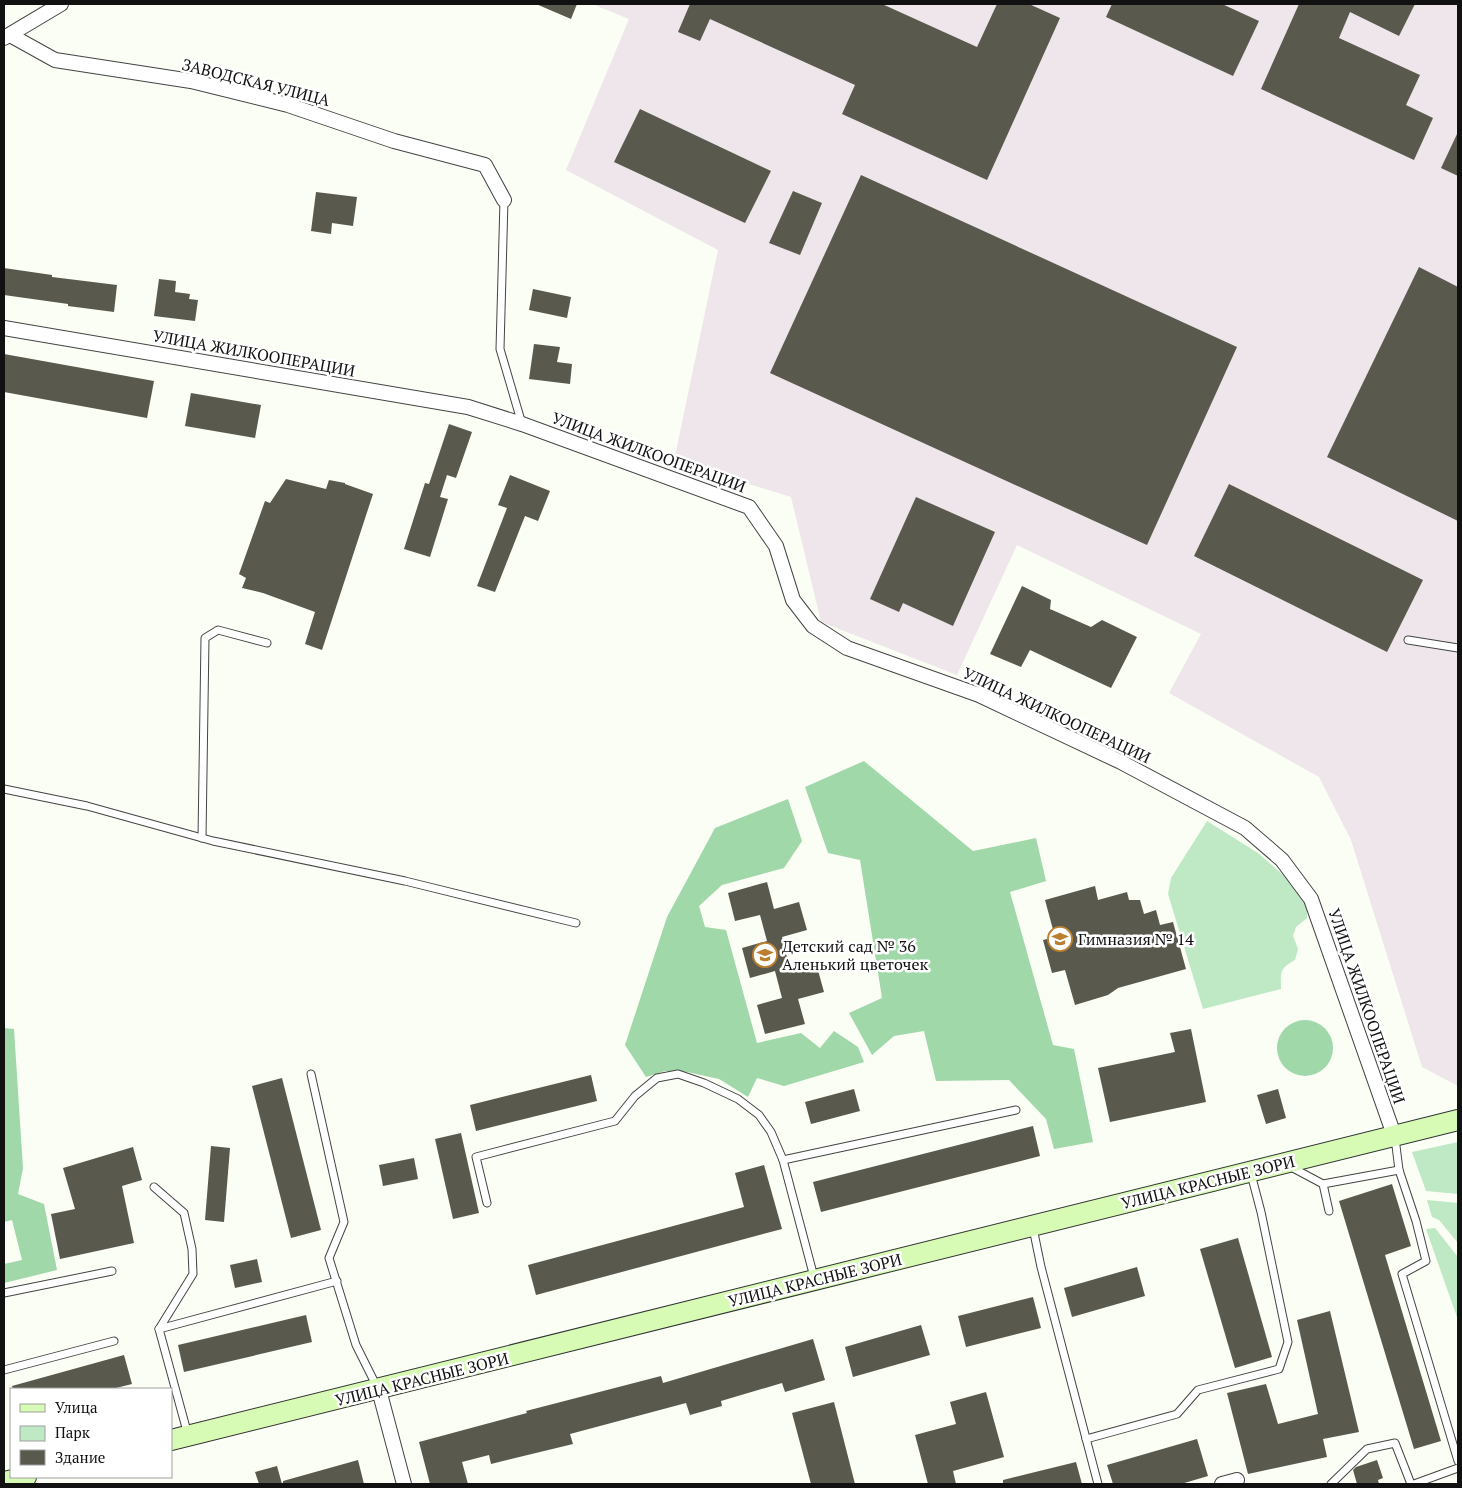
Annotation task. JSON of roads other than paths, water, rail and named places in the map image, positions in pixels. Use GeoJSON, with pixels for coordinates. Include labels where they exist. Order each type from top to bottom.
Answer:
{"type":"FeatureCollection","features":[{"type":"Feature","properties":{"kind":"main road","name":"УЛИЦА КРАСНЫЕ ЗОРИ"},"geometry":{"type":"LineString","coordinates":[[180,1438],[1458,1120]]}},
{"type":"Feature","properties":{"kind":"main road"},"geometry":{"type":"LineString","coordinates":[[4,1482],[22,1478]]}},
{"type":"Feature","properties":{"kind":"street"},"geometry":{"type":"LineString","coordinates":[[7,37],[61,4]]}},
{"type":"Feature","properties":{"kind":"street","name":"ЗАВОДСКАЯ УЛИЦА"},"geometry":{"type":"LineString","coordinates":[[7,37],[55,60],[191,82],[288,105],[394,140],[485,165],[504,200]]}},
{"type":"Feature","properties":{"kind":"street","name":"УЛИЦА ЖИЛКООПЕРАЦИИ"},"geometry":{"type":"LineString","coordinates":[[4,328],[468,407],[522,424],[749,507],[776,546],[793,600],[813,626],[847,648],[979,695],[1121,762],[1245,828],[1282,860],[1311,898],[1394,1135]]}},
{"type":"Feature","properties":{"kind":"street"},"geometry":{"type":"LineString","coordinates":[[379,1390],[404,1484]]}},
{"type":"Feature","properties":{"kind":"street"},"geometry":{"type":"LineString","coordinates":[[1222,1484],[1240,1482]]}},
{"type":"Feature","properties":{"kind":"lane"},"geometry":{"type":"LineString","coordinates":[[504,200],[500,349],[522,424]]}},
{"type":"Feature","properties":{"kind":"lane"},"geometry":{"type":"LineString","coordinates":[[202,838],[205,638],[218,630],[267,643]]}},
{"type":"Feature","properties":{"kind":"lane"},"geometry":{"type":"LineString","coordinates":[[1408,640],[1458,648]]}},
{"type":"Feature","properties":{"kind":"lane"},"geometry":{"type":"LineString","coordinates":[[4,789],[87,806],[202,838],[406,881],[576,923]]}},
{"type":"Feature","properties":{"kind":"lane"},"geometry":{"type":"LineString","coordinates":[[311,1074],[344,1222],[329,1258],[356,1345],[379,1390]]}},
{"type":"Feature","properties":{"kind":"lane"},"geometry":{"type":"LineString","coordinates":[[487,1203],[476,1157],[615,1121],[635,1096],[657,1078],[678,1074],[704,1083],[738,1099],[759,1115],[771,1132],[783,1160],[814,1280]]}},
{"type":"Feature","properties":{"kind":"lane"},"geometry":{"type":"LineString","coordinates":[[783,1160],[1016,1110]]}},
{"type":"Feature","properties":{"kind":"lane"},"geometry":{"type":"LineString","coordinates":[[1394,1135],[1399,1170],[1416,1221],[1426,1262],[1402,1274],[1458,1461]]}},
{"type":"Feature","properties":{"kind":"lane"},"geometry":{"type":"LineString","coordinates":[[1284,1163],[1322,1184],[1399,1170]]}},
{"type":"Feature","properties":{"kind":"lane"},"geometry":{"type":"LineString","coordinates":[[1086,1439],[1177,1414],[1198,1390],[1279,1369],[1288,1342],[1261,1212],[1250,1172]]}},
{"type":"Feature","properties":{"kind":"lane"},"geometry":{"type":"LineString","coordinates":[[1322,1184],[1329,1211]]}},
{"type":"Feature","properties":{"kind":"lane"},"geometry":{"type":"LineString","coordinates":[[154,1187],[184,1213],[192,1249],[193,1274],[158,1329],[170,1388]]}},
{"type":"Feature","properties":{"kind":"lane"},"geometry":{"type":"LineString","coordinates":[[1032,1226],[1098,1484]]}},
{"type":"Feature","properties":{"kind":"lane"},"geometry":{"type":"LineString","coordinates":[[4,1294],[112,1271]]}},
{"type":"Feature","properties":{"kind":"lane"},"geometry":{"type":"LineString","coordinates":[[158,1329],[337,1281]]}},
{"type":"Feature","properties":{"kind":"lane"},"geometry":{"type":"LineString","coordinates":[[4,1370],[114,1342]]}},
{"type":"Feature","properties":{"kind":"lane"},"geometry":{"type":"LineString","coordinates":[[172,1398],[180,1438]]}},
{"type":"Feature","properties":{"kind":"lane"},"geometry":{"type":"LineString","coordinates":[[1332,1484],[1367,1448],[1396,1443],[1412,1484],[1458,1468]]}},
{"type":"Feature","properties":{"kind":"place","name":"Гимназия № 14"},"geometry":{"type":"Point","coordinates":[1060,939]}},
{"type":"Feature","properties":{"kind":"place","name":"Детский сад № 36 Аленький цветочек"},"geometry":{"type":"Point","coordinates":[765,955]}}]}
